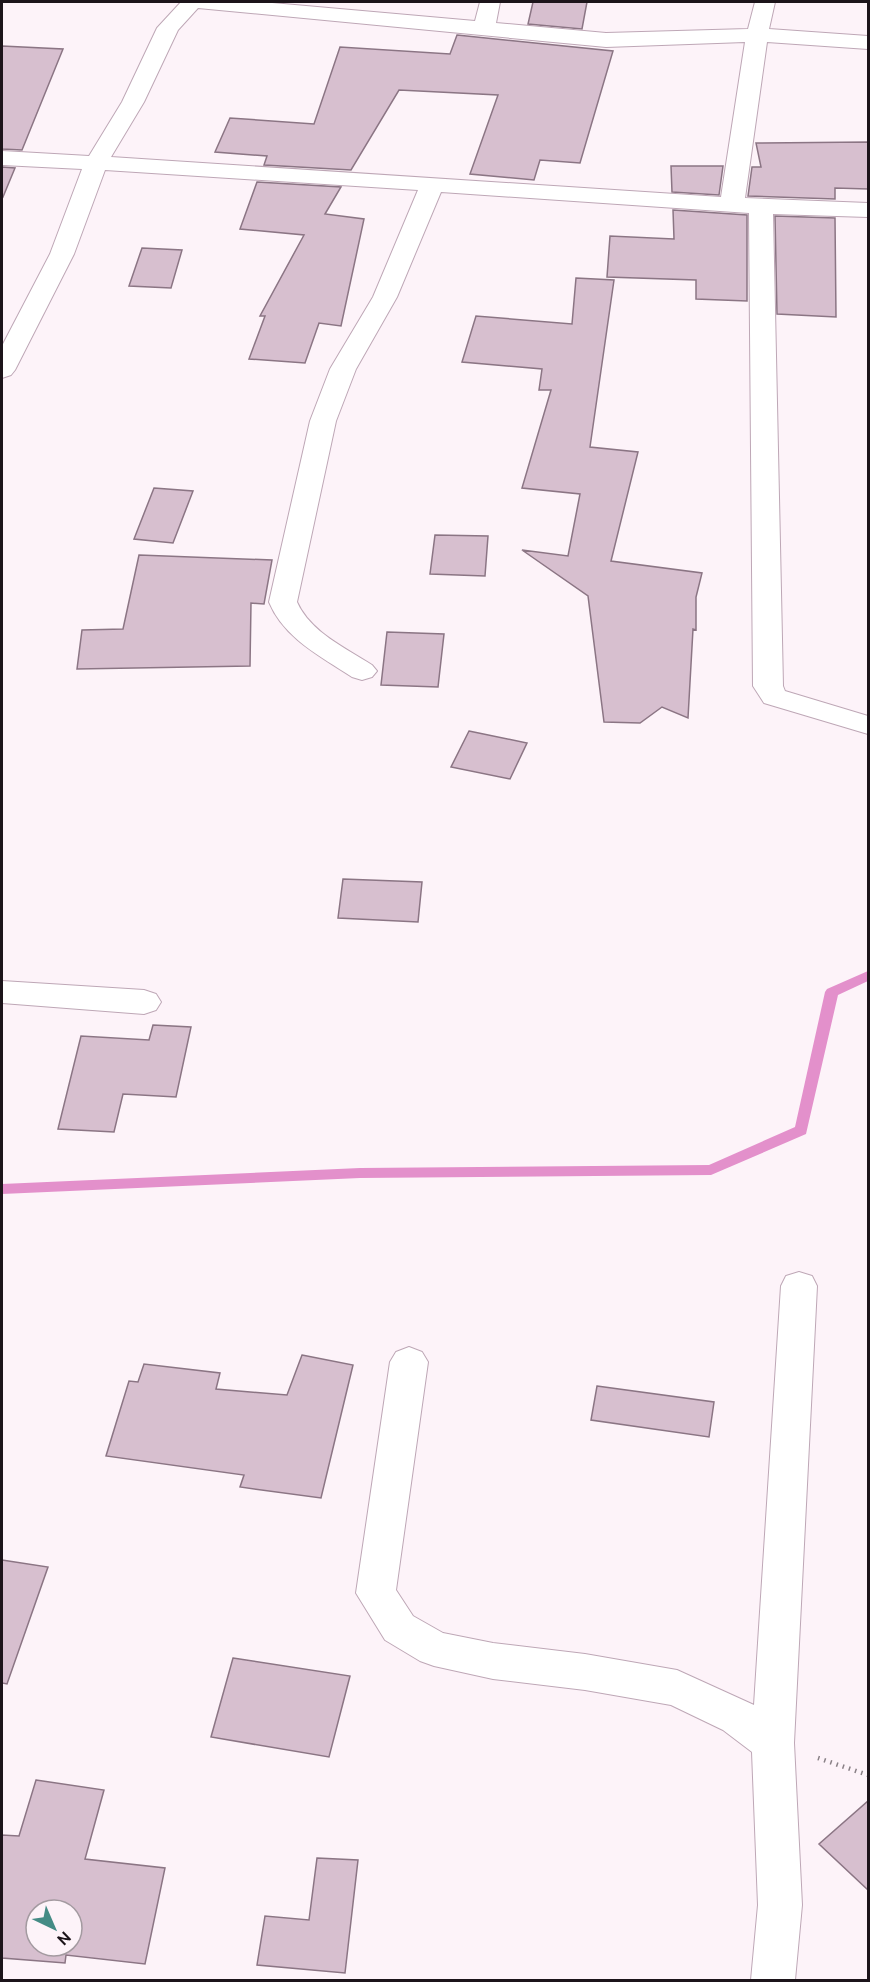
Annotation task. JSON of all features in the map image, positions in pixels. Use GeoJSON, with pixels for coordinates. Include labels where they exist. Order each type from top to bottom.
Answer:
{"type":"FeatureCollection","features":[{"type":"Feature","properties":{"kind":"street"},"geometry":{"type":"LineString","coordinates":[[2,370],[62,254],[96,163],[133,102],[168,28],[192,2]]}},
{"type":"Feature","properties":{"kind":"street"},"geometry":{"type":"LineString","coordinates":[[197,2],[606,40],[757,34],[868,42]]}},
{"type":"Feature","properties":{"kind":"street"},"geometry":{"type":"LineString","coordinates":[[484,29],[490,2]]}},
{"type":"Feature","properties":{"kind":"street"},"geometry":{"type":"LineString","coordinates":[[732,205],[757,34],[765,2]]}},
{"type":"Feature","properties":{"kind":"street"},"geometry":{"type":"LineString","coordinates":[[2,158],[761,208],[868,210]]}},
{"type":"Feature","properties":{"kind":"street"},"geometry":{"type":"LineString","coordinates":[[362,671],[290,618],[283,602],[323,421],[343,369],[385,297],[432,185]]}},
{"type":"Feature","properties":{"kind":"street"},"geometry":{"type":"LineString","coordinates":[[761,208],[768,686],[774,697],[868,725]]}},
{"type":"Feature","properties":{"kind":"street"},"geometry":{"type":"LineString","coordinates":[[2,992],[144,1002]]}},
{"type":"Feature","properties":{"kind":"street"},"geometry":{"type":"LineString","coordinates":[[774,1980],[780,1905],[773,1743],[799,1286]]}},
{"type":"Feature","properties":{"kind":"street"},"geometry":{"type":"LineString","coordinates":[[410,1362],[376,1593],[399,1628],[434,1649],[493,1661],[585,1672],[677,1688],[738,1717],[773,1743]]}},
{"type":"Feature","properties":{"kind":"building"},"geometry":{"type":"Polygon","coordinates":[[[533,2],[587,2],[582,29],[528,24],[533,2]]]}},
{"type":"Feature","properties":{"kind":"building"},"geometry":{"type":"Polygon","coordinates":[[[457,35],[613,51],[580,163],[540,160],[534,180],[470,174],[498,95],[399,90],[351,170],[264,165],[267,156],[215,152],[230,118],[314,124],[340,47],[450,54],[457,35]]]}},
{"type":"Feature","properties":{"kind":"building"},"geometry":{"type":"Polygon","coordinates":[[[2,46],[63,49],[22,150],[2,149],[2,46]]]}},
{"type":"Feature","properties":{"kind":"building"},"geometry":{"type":"Polygon","coordinates":[[[868,142],[868,189],[835,188],[835,199],[748,196],[752,167],[761,167],[756,143],[868,142]]]}},
{"type":"Feature","properties":{"kind":"building"},"geometry":{"type":"Polygon","coordinates":[[[671,166],[723,166],[719,195],[672,192],[671,166]]]}},
{"type":"Feature","properties":{"kind":"building"},"geometry":{"type":"Polygon","coordinates":[[[2,167],[15,168],[3,197],[2,196],[2,167]]]}},
{"type":"Feature","properties":{"kind":"building"},"geometry":{"type":"Polygon","coordinates":[[[257,182],[341,187],[325,214],[364,219],[341,326],[319,323],[305,363],[249,359],[265,316],[260,316],[304,235],[240,229],[257,182]]]}},
{"type":"Feature","properties":{"kind":"building"},"geometry":{"type":"Polygon","coordinates":[[[673,210],[747,215],[747,301],[696,299],[696,280],[607,277],[610,236],[674,239],[673,210]]]}},
{"type":"Feature","properties":{"kind":"building"},"geometry":{"type":"Polygon","coordinates":[[[775,216],[835,218],[836,317],[777,314],[775,216]]]}},
{"type":"Feature","properties":{"kind":"building"},"geometry":{"type":"Polygon","coordinates":[[[142,248],[182,250],[171,288],[129,286],[142,248]]]}},
{"type":"Feature","properties":{"kind":"building"},"geometry":{"type":"Polygon","coordinates":[[[576,278],[614,280],[590,447],[638,452],[611,561],[702,573],[696,597],[696,630],[693,629],[688,718],[662,707],[640,723],[604,722],[588,596],[522,550],[568,556],[580,494],[522,488],[551,390],[539,390],[542,369],[462,362],[476,316],[572,324],[576,278]]]}},
{"type":"Feature","properties":{"kind":"building"},"geometry":{"type":"Polygon","coordinates":[[[154,488],[193,491],[173,543],[134,539],[154,488]]]}},
{"type":"Feature","properties":{"kind":"building"},"geometry":{"type":"Polygon","coordinates":[[[435,535],[488,536],[485,576],[430,574],[435,535]]]}},
{"type":"Feature","properties":{"kind":"building"},"geometry":{"type":"Polygon","coordinates":[[[139,555],[272,560],[264,604],[251,603],[250,666],[77,669],[82,630],[123,629],[139,555]]]}},
{"type":"Feature","properties":{"kind":"building"},"geometry":{"type":"Polygon","coordinates":[[[387,632],[444,634],[438,687],[381,685],[387,632]]]}},
{"type":"Feature","properties":{"kind":"building"},"geometry":{"type":"Polygon","coordinates":[[[469,731],[527,743],[510,779],[451,767],[469,731]]]}},
{"type":"Feature","properties":{"kind":"building"},"geometry":{"type":"Polygon","coordinates":[[[343,879],[422,882],[418,922],[338,918],[343,879]]]}},
{"type":"Feature","properties":{"kind":"building"},"geometry":{"type":"Polygon","coordinates":[[[153,1025],[191,1027],[176,1097],[123,1094],[114,1132],[58,1129],[81,1036],[149,1040],[153,1025]]]}},
{"type":"Feature","properties":{"kind":"building"},"geometry":{"type":"Polygon","coordinates":[[[302,1355],[353,1365],[321,1498],[240,1487],[244,1475],[106,1456],[129,1381],[138,1382],[144,1364],[220,1373],[216,1389],[287,1395],[302,1355]]]}},
{"type":"Feature","properties":{"kind":"building"},"geometry":{"type":"Polygon","coordinates":[[[597,1386],[714,1402],[709,1437],[591,1420],[597,1386]]]}},
{"type":"Feature","properties":{"kind":"building"},"geometry":{"type":"Polygon","coordinates":[[[2,1560],[48,1567],[7,1684],[2,1683],[2,1560]]]}},
{"type":"Feature","properties":{"kind":"building"},"geometry":{"type":"Polygon","coordinates":[[[233,1658],[350,1676],[329,1757],[211,1737],[233,1658]]]}},
{"type":"Feature","properties":{"kind":"building"},"geometry":{"type":"Polygon","coordinates":[[[36,1780],[104,1790],[85,1859],[165,1868],[145,1964],[84,1957],[84,1898],[24,1898],[24,1958],[66,1958],[65,1963],[2,1958],[2,1835],[19,1836],[36,1780]]]}},
{"type":"Feature","properties":{"kind":"building"},"geometry":{"type":"Polygon","coordinates":[[[868,1801],[868,1890],[819,1844],[868,1801]]]}},
{"type":"Feature","properties":{"kind":"building"},"geometry":{"type":"Polygon","coordinates":[[[317,1858],[358,1860],[345,1973],[257,1965],[265,1916],[309,1920],[317,1858]]]}},
{"type":"Feature","properties":{"kind":"waterway"},"geometry":{"type":"LineString","coordinates":[[2,1189],[360,1173],[711,1170],[801,1130],[832,992],[868,976]]}}]}
